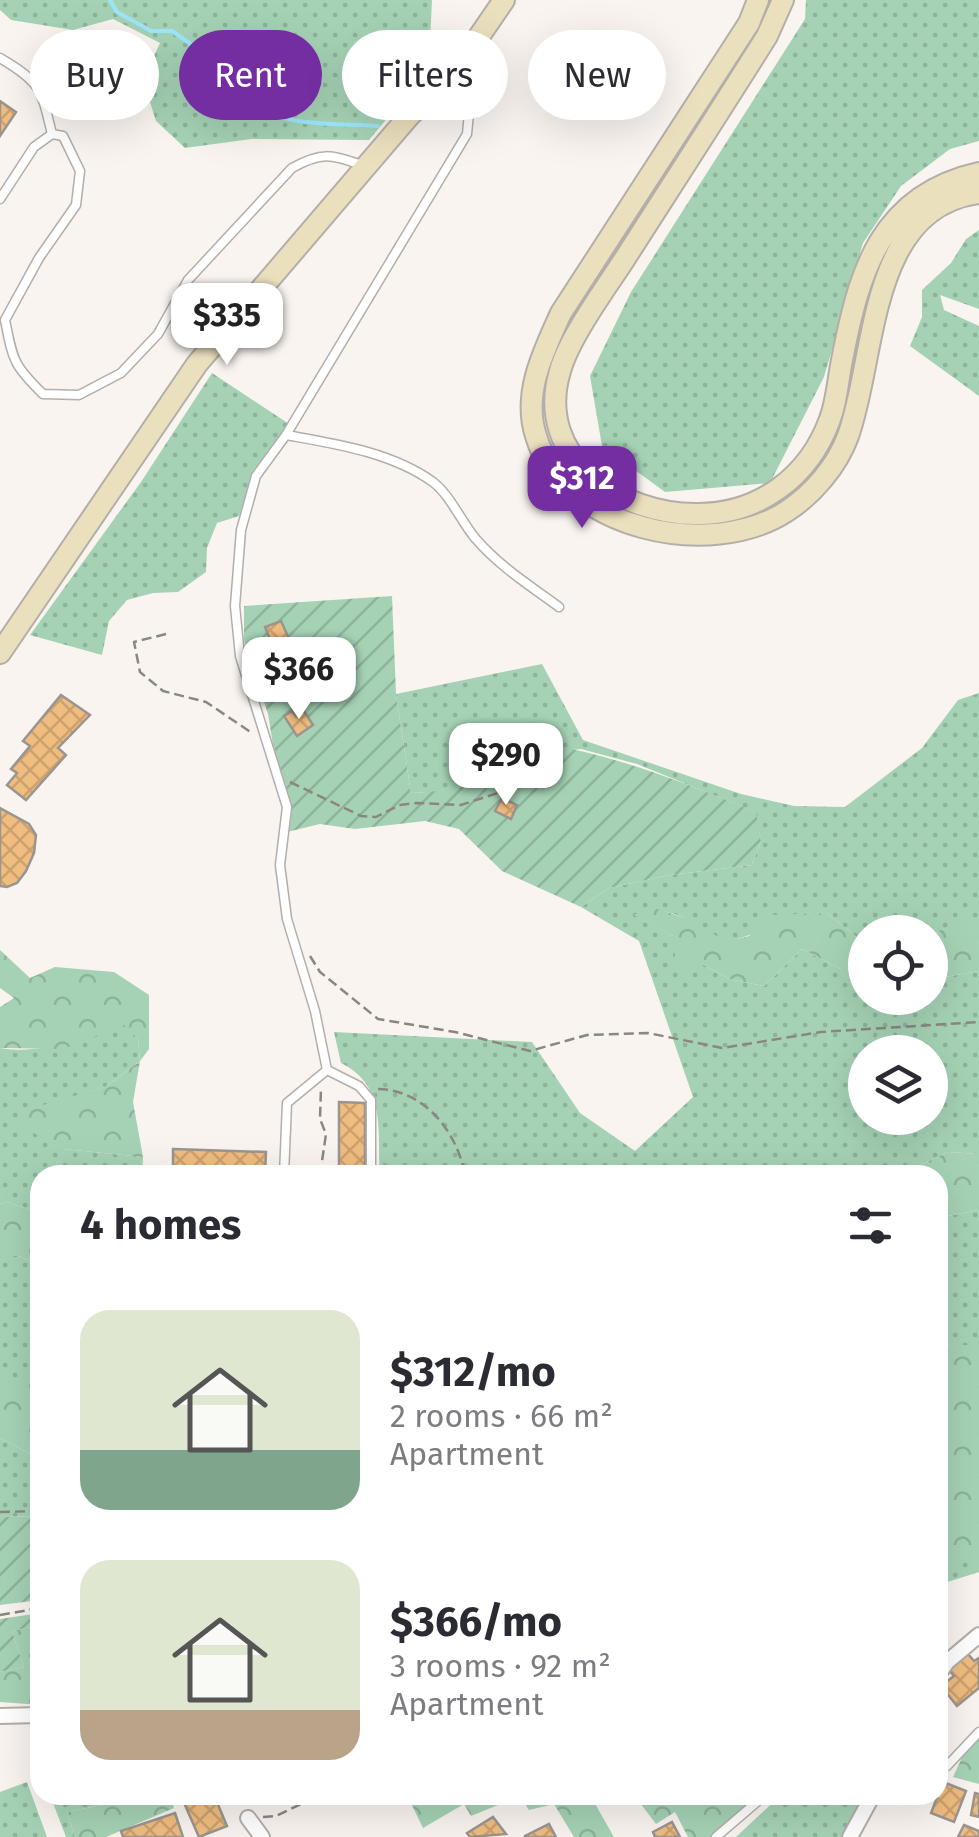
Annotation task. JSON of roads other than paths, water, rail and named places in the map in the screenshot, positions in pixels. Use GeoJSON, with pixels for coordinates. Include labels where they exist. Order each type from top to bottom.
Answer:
{"type":"FeatureCollection","features":[{"type":"Feature","properties":{"kind":"main road"},"geometry":{"type":"LineString","coordinates":[[468,30],[489,0]]}},
{"type":"Feature","properties":{"kind":"main road"},"geometry":{"type":"LineString","coordinates":[[483,30],[504,0]]}},
{"type":"Feature","properties":{"kind":"main road"},"geometry":{"type":"LineString","coordinates":[[496,30],[518,0]]}},
{"type":"Feature","properties":{"kind":"main road"},"geometry":{"type":"LineString","coordinates":[[758,0],[748,23],[561,313],[538,365],[533,397],[536,438],[552,468],[574,495],[602,514],[631,526],[677,532],[747,528],[787,511],[810,493],[833,466],[848,437],[882,291],[901,245],[934,210],[979,193]]}},
{"type":"Feature","properties":{"kind":"main road"},"geometry":{"type":"LineString","coordinates":[[783,0],[767,36],[560,367],[554,398],[558,434],[574,459],[597,483],[638,505],[685,514],[748,508],[781,490],[817,446],[830,418],[860,282],[889,225],[916,201],[952,179],[979,173]]}},
{"type":"Feature","properties":{"kind":"main road"},"geometry":{"type":"LineString","coordinates":[[0,653],[197,364],[406,120]]}},
{"type":"Feature","properties":{"kind":"street"},"geometry":{"type":"LineString","coordinates":[[948,1661],[979,1635]]}},
{"type":"Feature","properties":{"kind":"street"},"geometry":{"type":"LineString","coordinates":[[0,1716],[30,1715]]}},
{"type":"Feature","properties":{"kind":"street"},"geometry":{"type":"LineString","coordinates":[[850,1837],[868,1805]]}},
{"type":"Feature","properties":{"kind":"street"},"geometry":{"type":"LineString","coordinates":[[248,1818],[262,1837]]}},
{"type":"Feature","properties":{"kind":"lane"},"geometry":{"type":"LineString","coordinates":[[0,58],[24,72],[40,88],[52,134]]}},
{"type":"Feature","properties":{"kind":"lane"},"geometry":{"type":"LineString","coordinates":[[324,1073],[315,1011],[287,920],[280,865],[287,807],[240,656],[235,606],[241,530],[256,476],[286,435],[466,134],[468,120]]}},
{"type":"Feature","properties":{"kind":"lane"},"geometry":{"type":"LineString","coordinates":[[0,200],[34,147],[52,134],[63,136],[80,171],[76,205],[39,258],[5,320],[14,362],[43,394],[78,395],[120,372],[158,334],[188,280],[292,168],[312,157],[333,154],[365,167]]}},
{"type":"Feature","properties":{"kind":"lane"},"geometry":{"type":"LineString","coordinates":[[286,435],[338,444],[393,461],[436,484],[473,536],[500,565],[559,606]]}},
{"type":"Feature","properties":{"kind":"lane"},"geometry":{"type":"LineString","coordinates":[[324,1073],[367,1092],[371,1100],[371,1165]]}},
{"type":"Feature","properties":{"kind":"lane"},"geometry":{"type":"LineString","coordinates":[[284,1165],[287,1103],[324,1073]]}},
{"type":"Feature","properties":{"kind":"lane"},"geometry":{"type":"LineString","coordinates":[[948,1766],[979,1732]]}},
{"type":"Feature","properties":{"kind":"lane"},"geometry":{"type":"LineString","coordinates":[[716,1837],[753,1805]]}},
{"type":"Feature","properties":{"kind":"waterway"},"geometry":{"type":"LineString","coordinates":[[110,0],[117,12],[151,31],[172,31],[208,56],[246,91],[247,101],[261,110],[292,120],[378,126]]}}]}
